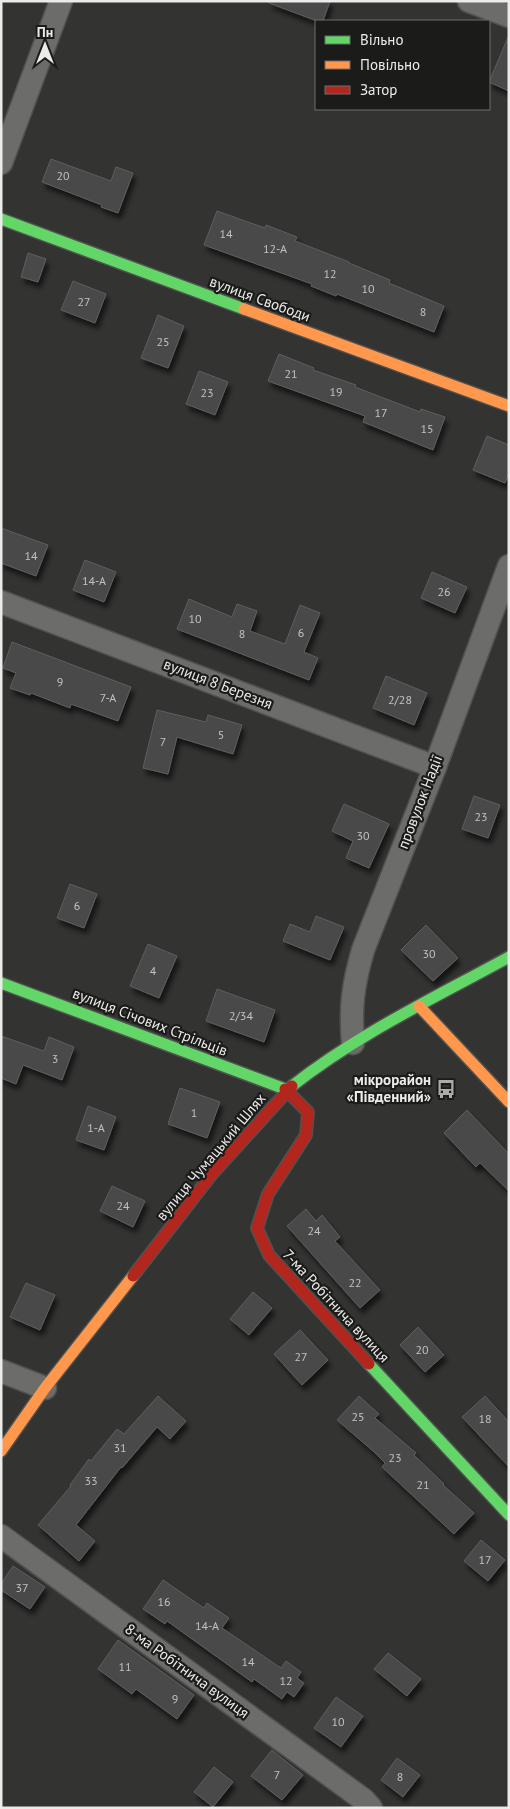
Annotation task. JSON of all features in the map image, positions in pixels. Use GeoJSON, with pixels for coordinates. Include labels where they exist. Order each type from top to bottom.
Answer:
{"type":"FeatureCollection","features":[{"type":"Feature","properties":{"kind":"street"},"geometry":{"type":"LineString","coordinates":[[1,163],[61,1]]}},
{"type":"Feature","properties":{"kind":"street"},"geometry":{"type":"LineString","coordinates":[[470,1],[509,16]]}},
{"type":"Feature","properties":{"kind":"street","name":"вулиця Свободи"},"geometry":{"type":"LineString","coordinates":[[1,219],[509,406]]}},
{"type":"Feature","properties":{"kind":"street","name":"провулок Надії"},"geometry":{"type":"LineString","coordinates":[[353,1043],[351,1015],[355,979],[363,950],[509,566]]}},
{"type":"Feature","properties":{"kind":"street","name":"вулиця 8 Березня"},"geometry":{"type":"LineString","coordinates":[[1,602],[434,766]]}},
{"type":"Feature","properties":{"kind":"street","name":"вулиця Чумацький Шлях"},"geometry":{"type":"LineString","coordinates":[[1,1451],[46,1388],[212,1174],[287,1090],[321,1063],[353,1043],[509,957]]}},
{"type":"Feature","properties":{"kind":"street","name":"вулиця Січових Стрільців"},"geometry":{"type":"LineString","coordinates":[[1,983],[287,1090]]}},
{"type":"Feature","properties":{"kind":"street"},"geometry":{"type":"LineString","coordinates":[[419,1006],[509,1102]]}},
{"type":"Feature","properties":{"kind":"street","name":"7-ма Робітнича вулиця"},"geometry":{"type":"LineString","coordinates":[[287,1090],[308,1112],[306,1135],[268,1194],[257,1228],[269,1255],[509,1515]]}},
{"type":"Feature","properties":{"kind":"street"},"geometry":{"type":"LineString","coordinates":[[1,1371],[46,1388]]}},
{"type":"Feature","properties":{"kind":"street","name":"8-ма Робітнича вулиця"},"geometry":{"type":"LineString","coordinates":[[1,1536],[364,1800],[371,1808]]}},
{"type":"Feature","properties":{"kind":"building"},"geometry":{"type":"Polygon","coordinates":[[[269,1],[330,1],[323,20],[315,20],[269,3],[269,1]]]}},
{"type":"Feature","properties":{"kind":"building"},"geometry":{"type":"Polygon","coordinates":[[[509,35],[509,91],[490,82],[509,35]]]}},
{"type":"Feature","properties":{"kind":"building"},"geometry":{"type":"Polygon","coordinates":[[[51,159],[111,181],[116,167],[133,173],[118,213],[42,182],[51,159]]]}},
{"type":"Feature","properties":{"kind":"building"},"geometry":{"type":"Polygon","coordinates":[[[217,211],[265,228],[266,225],[297,237],[295,241],[349,262],[390,280],[389,283],[444,306],[434,332],[337,294],[336,296],[311,286],[312,284],[204,245],[217,211]]]}},
{"type":"Feature","properties":{"kind":"building"},"geometry":{"type":"Polygon","coordinates":[[[28,253],[46,259],[38,282],[21,277],[28,253]]]}},
{"type":"Feature","properties":{"kind":"building"},"geometry":{"type":"Polygon","coordinates":[[[73,281],[106,294],[95,323],[61,310],[73,281]]]}},
{"type":"Feature","properties":{"kind":"building"},"geometry":{"type":"Polygon","coordinates":[[[158,315],[184,326],[168,368],[141,358],[158,315]]]}},
{"type":"Feature","properties":{"kind":"building"},"geometry":{"type":"Polygon","coordinates":[[[279,354],[314,368],[313,370],[356,385],[355,387],[420,412],[421,409],[445,417],[433,450],[363,422],[365,416],[268,381],[279,354]]]}},
{"type":"Feature","properties":{"kind":"building"},"geometry":{"type":"Polygon","coordinates":[[[199,371],[228,382],[215,415],[186,404],[199,371]]]}},
{"type":"Feature","properties":{"kind":"building"},"geometry":{"type":"Polygon","coordinates":[[[487,436],[509,445],[509,473],[505,483],[473,470],[487,436]]]}},
{"type":"Feature","properties":{"kind":"building"},"geometry":{"type":"Polygon","coordinates":[[[1,528],[48,545],[36,576],[1,563],[1,528]]]}},
{"type":"Feature","properties":{"kind":"building"},"geometry":{"type":"Polygon","coordinates":[[[85,560],[116,572],[104,602],[73,590],[85,560]]]}},
{"type":"Feature","properties":{"kind":"building"},"geometry":{"type":"Polygon","coordinates":[[[432,572],[467,587],[455,613],[421,598],[432,572]]]}},
{"type":"Feature","properties":{"kind":"building"},"geometry":{"type":"Polygon","coordinates":[[[189,599],[232,617],[237,604],[257,611],[250,631],[285,644],[300,605],[320,613],[304,652],[318,658],[309,680],[177,629],[189,599]]]}},
{"type":"Feature","properties":{"kind":"building"},"geometry":{"type":"Polygon","coordinates":[[[12,642],[131,687],[118,721],[71,704],[70,708],[31,693],[30,695],[10,688],[16,673],[3,668],[12,642]]]}},
{"type":"Feature","properties":{"kind":"building"},"geometry":{"type":"Polygon","coordinates":[[[386,676],[427,693],[414,725],[373,708],[386,676]]]}},
{"type":"Feature","properties":{"kind":"building"},"geometry":{"type":"Polygon","coordinates":[[[157,710],[206,722],[208,715],[242,725],[233,754],[177,737],[168,774],[143,768],[157,710]]]}},
{"type":"Feature","properties":{"kind":"building"},"geometry":{"type":"Polygon","coordinates":[[[474,796],[500,805],[488,838],[462,829],[474,796]]]}},
{"type":"Feature","properties":{"kind":"building"},"geometry":{"type":"Polygon","coordinates":[[[344,804],[389,824],[369,868],[346,858],[353,841],[332,831],[344,804]]]}},
{"type":"Feature","properties":{"kind":"building"},"geometry":{"type":"Polygon","coordinates":[[[70,884],[97,894],[84,928],[57,918],[70,884]]]}},
{"type":"Feature","properties":{"kind":"building"},"geometry":{"type":"Polygon","coordinates":[[[316,916],[344,927],[330,960],[283,941],[290,924],[310,932],[316,916]]]}},
{"type":"Feature","properties":{"kind":"building"},"geometry":{"type":"Polygon","coordinates":[[[426,925],[458,958],[433,981],[401,950],[426,925]]]}},
{"type":"Feature","properties":{"kind":"building"},"geometry":{"type":"Polygon","coordinates":[[[148,944],[177,956],[159,998],[130,986],[148,944]]]}},
{"type":"Feature","properties":{"kind":"building"},"geometry":{"type":"Polygon","coordinates":[[[217,989],[275,1010],[264,1042],[206,1021],[217,989]]]}},
{"type":"Feature","properties":{"kind":"building"},"geometry":{"type":"Polygon","coordinates":[[[1,1036],[44,1051],[49,1037],[74,1047],[62,1080],[23,1065],[16,1084],[1,1078],[1,1036]]]}},
{"type":"Feature","properties":{"kind":"building"},"geometry":{"type":"Polygon","coordinates":[[[180,1088],[220,1102],[207,1138],[168,1124],[180,1088]]]}},
{"type":"Feature","properties":{"kind":"building"},"geometry":{"type":"Polygon","coordinates":[[[88,1106],[116,1117],[104,1150],[76,1140],[88,1106]]]}},
{"type":"Feature","properties":{"kind":"building"},"geometry":{"type":"Polygon","coordinates":[[[467,1110],[509,1154],[509,1191],[480,1163],[476,1167],[444,1133],[467,1110]]]}},
{"type":"Feature","properties":{"kind":"building"},"geometry":{"type":"Polygon","coordinates":[[[112,1186],[145,1201],[133,1227],[100,1211],[112,1186]]]}},
{"type":"Feature","properties":{"kind":"building"},"geometry":{"type":"Polygon","coordinates":[[[306,1209],[316,1221],[322,1215],[340,1237],[335,1241],[380,1290],[360,1308],[287,1226],[306,1209]]]}},
{"type":"Feature","properties":{"kind":"building"},"geometry":{"type":"Polygon","coordinates":[[[26,1283],[55,1295],[40,1330],[10,1317],[26,1283]]]}},
{"type":"Feature","properties":{"kind":"building"},"geometry":{"type":"Polygon","coordinates":[[[253,1292],[272,1308],[249,1335],[230,1319],[253,1292]]]}},
{"type":"Feature","properties":{"kind":"building"},"geometry":{"type":"Polygon","coordinates":[[[418,1327],[444,1355],[425,1372],[400,1345],[418,1327]]]}},
{"type":"Feature","properties":{"kind":"building"},"geometry":{"type":"Polygon","coordinates":[[[300,1330],[328,1360],[302,1385],[274,1354],[300,1330]]]}},
{"type":"Feature","properties":{"kind":"building"},"geometry":{"type":"Polygon","coordinates":[[[158,1396],[186,1421],[170,1439],[157,1427],[121,1467],[76,1525],[95,1541],[79,1561],[38,1525],[71,1486],[89,1459],[91,1461],[117,1429],[124,1434],[158,1396]]]}},
{"type":"Feature","properties":{"kind":"building"},"geometry":{"type":"Polygon","coordinates":[[[359,1396],[379,1414],[375,1418],[416,1453],[414,1455],[443,1485],[474,1513],[454,1534],[382,1467],[385,1463],[373,1451],[337,1420],[359,1396]]]}},
{"type":"Feature","properties":{"kind":"building"},"geometry":{"type":"Polygon","coordinates":[[[485,1396],[509,1422],[509,1467],[462,1417],[485,1396]]]}},
{"type":"Feature","properties":{"kind":"building"},"geometry":{"type":"Polygon","coordinates":[[[481,1540],[505,1560],[488,1581],[464,1561],[481,1540]]]}},
{"type":"Feature","properties":{"kind":"building"},"geometry":{"type":"Polygon","coordinates":[[[13,1566],[45,1587],[30,1609],[1,1590],[1,1584],[13,1566]]]}},
{"type":"Feature","properties":{"kind":"building"},"geometry":{"type":"Polygon","coordinates":[[[163,1580],[204,1608],[207,1603],[229,1618],[222,1628],[281,1668],[286,1661],[301,1672],[297,1678],[304,1683],[294,1697],[287,1692],[282,1699],[254,1679],[252,1682],[167,1621],[165,1624],[143,1609],[163,1580]]]}},
{"type":"Feature","properties":{"kind":"building"},"geometry":{"type":"Polygon","coordinates":[[[118,1640],[194,1695],[177,1719],[136,1689],[132,1694],[98,1669],[118,1640]]]}},
{"type":"Feature","properties":{"kind":"building"},"geometry":{"type":"Polygon","coordinates":[[[388,1653],[421,1679],[407,1696],[374,1669],[388,1653]]]}},
{"type":"Feature","properties":{"kind":"building"},"geometry":{"type":"Polygon","coordinates":[[[336,1697],[363,1716],[341,1747],[314,1728],[336,1697]]]}},
{"type":"Feature","properties":{"kind":"building"},"geometry":{"type":"Polygon","coordinates":[[[272,1750],[303,1775],[282,1800],[251,1776],[272,1750]]]}},
{"type":"Feature","properties":{"kind":"building"},"geometry":{"type":"Polygon","coordinates":[[[397,1758],[420,1775],[403,1797],[381,1780],[397,1758]]]}},
{"type":"Feature","properties":{"kind":"building"},"geometry":{"type":"Polygon","coordinates":[[[214,1767],[233,1782],[213,1807],[194,1792],[214,1767]]]}},
{"type":"Feature","properties":{"kind":"traffic: fast"},"geometry":{"type":"LineString","coordinates":[[1,219],[244,309]]}},
{"type":"Feature","properties":{"kind":"traffic: fast"},"geometry":{"type":"LineString","coordinates":[[292,1086],[317,1067],[370,1033],[509,957]]}},
{"type":"Feature","properties":{"kind":"traffic: fast"},"geometry":{"type":"LineString","coordinates":[[1,983],[285,1089]]}},
{"type":"Feature","properties":{"kind":"traffic: fast"},"geometry":{"type":"LineString","coordinates":[[369,1364],[509,1515]]}},
{"type":"Feature","properties":{"kind":"traffic: slow"},"geometry":{"type":"LineString","coordinates":[[244,309],[509,406]]}},
{"type":"Feature","properties":{"kind":"traffic: slow"},"geometry":{"type":"LineString","coordinates":[[419,1006],[509,1102]]}},
{"type":"Feature","properties":{"kind":"traffic: slow"},"geometry":{"type":"LineString","coordinates":[[1,1451],[45,1388],[133,1276]]}},
{"type":"Feature","properties":{"kind":"traffic: jam"},"geometry":{"type":"LineString","coordinates":[[133,1276],[212,1174],[292,1086]]}},
{"type":"Feature","properties":{"kind":"traffic: jam"},"geometry":{"type":"LineString","coordinates":[[285,1089],[308,1112],[306,1135],[268,1194],[257,1228],[269,1255],[369,1364]]}},
{"type":"Feature","properties":{"kind":"place","name":"мікрорайон «Південний»"},"geometry":{"type":"Point","coordinates":[446,1089]}}]}
